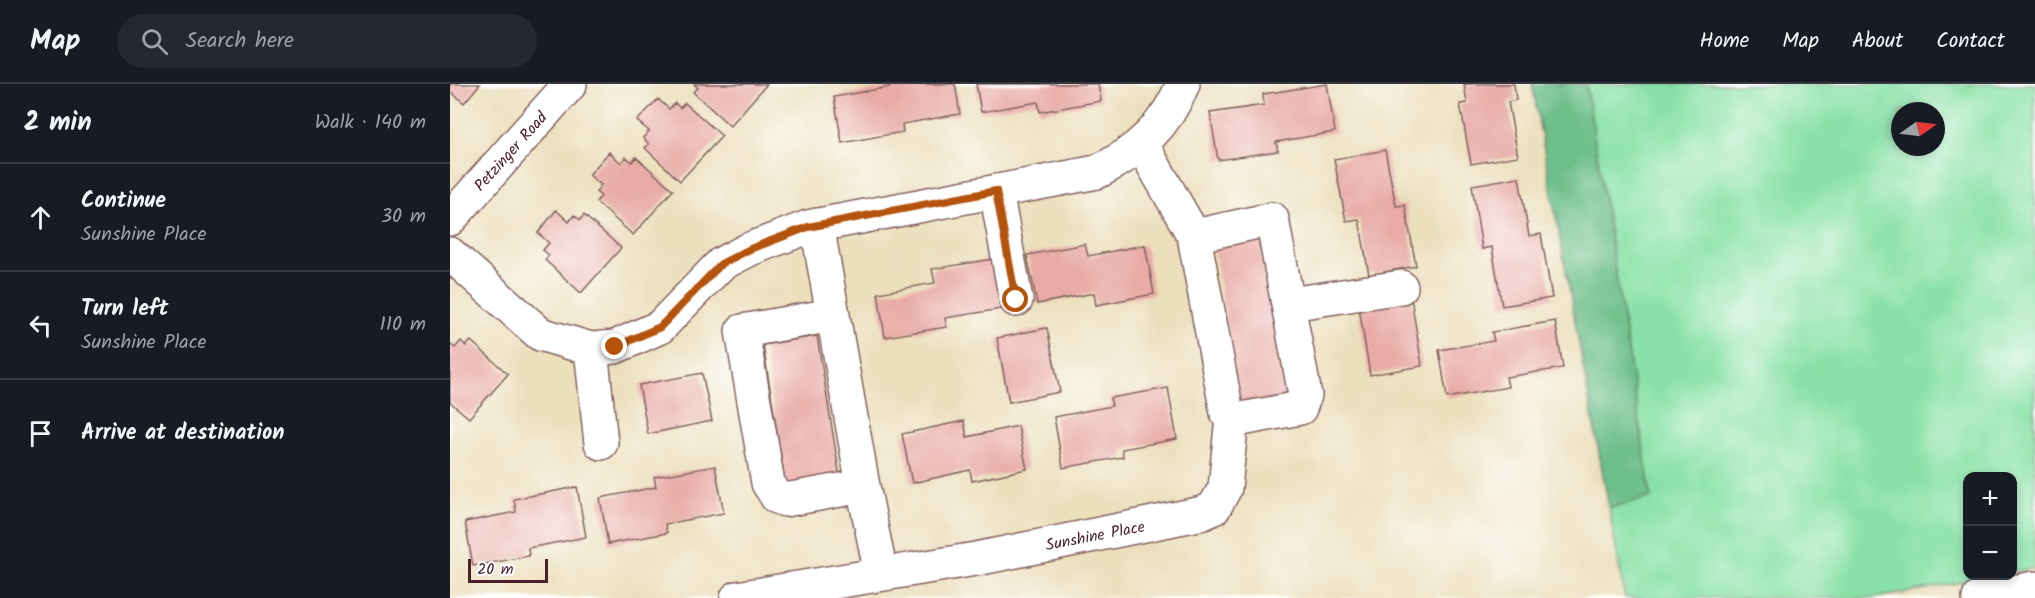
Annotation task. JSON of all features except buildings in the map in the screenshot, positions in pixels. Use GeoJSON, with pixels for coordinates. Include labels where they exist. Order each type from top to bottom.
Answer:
{"type":"FeatureCollection","features":[{"type":"Feature","properties":{"kind":"street","name":"Petzinger Road"},"geometry":{"type":"LineString","coordinates":[[450,219],[570,84]]}},
{"type":"Feature","properties":{"kind":"street"},"geometry":{"type":"LineString","coordinates":[[450,254],[540,334],[591,350],[615,347],[660,327],[721,264],[750,249],[817,225],[1097,172],[1142,145],[1154,133],[1175,104],[1183,84]]}},
{"type":"Feature","properties":{"kind":"street","name":"Sunshine Place"},"geometry":{"type":"LineString","coordinates":[[737,598],[976,558],[1203,513],[1214,508],[1225,488],[1232,417],[1227,413],[1194,236],[1142,145]]}},
{"type":"Feature","properties":{"kind":"street"},"geometry":{"type":"LineString","coordinates":[[996,191],[1016,300]]}},
{"type":"Feature","properties":{"kind":"street"},"geometry":{"type":"LineString","coordinates":[[1194,236],[1272,219],[1290,304],[1305,395],[1300,408],[1236,420],[1232,417]]}},
{"type":"Feature","properties":{"kind":"street"},"geometry":{"type":"LineString","coordinates":[[817,225],[863,486],[881,574]]}},
{"type":"Feature","properties":{"kind":"street"},"geometry":{"type":"LineString","coordinates":[[1290,304],[1401,287]]}},
{"type":"Feature","properties":{"kind":"street"},"geometry":{"type":"LineString","coordinates":[[833,315],[742,331],[768,483],[777,497],[785,501],[863,486]]}},
{"type":"Feature","properties":{"kind":"street"},"geometry":{"type":"LineString","coordinates":[[591,350],[601,443]]}},
{"type":"Feature","properties":{"kind":"street"},"geometry":{"type":"LineString","coordinates":[[1979,598],[2035,588]]}},
{"type":"Feature","properties":{"kind":"green space"},"geometry":{"type":"Polygon","coordinates":[[[1532,84],[1586,84],[1651,497],[1609,508],[1532,84]]]}},
{"type":"Feature","properties":{"kind":"green space"},"geometry":{"type":"Polygon","coordinates":[[[1586,84],[2035,84],[2035,568],[2017,571],[2017,472],[1963,472],[1963,580],[1974,580],[1875,598],[1625,598],[1609,508],[1651,497],[1586,84]]]}},
{"type":"Feature","properties":{"kind":"route"},"geometry":{"type":"LineString","coordinates":[[615,347],[636,340],[660,327],[721,264],[750,249],[808,227],[996,191],[1016,300]]}}]}
